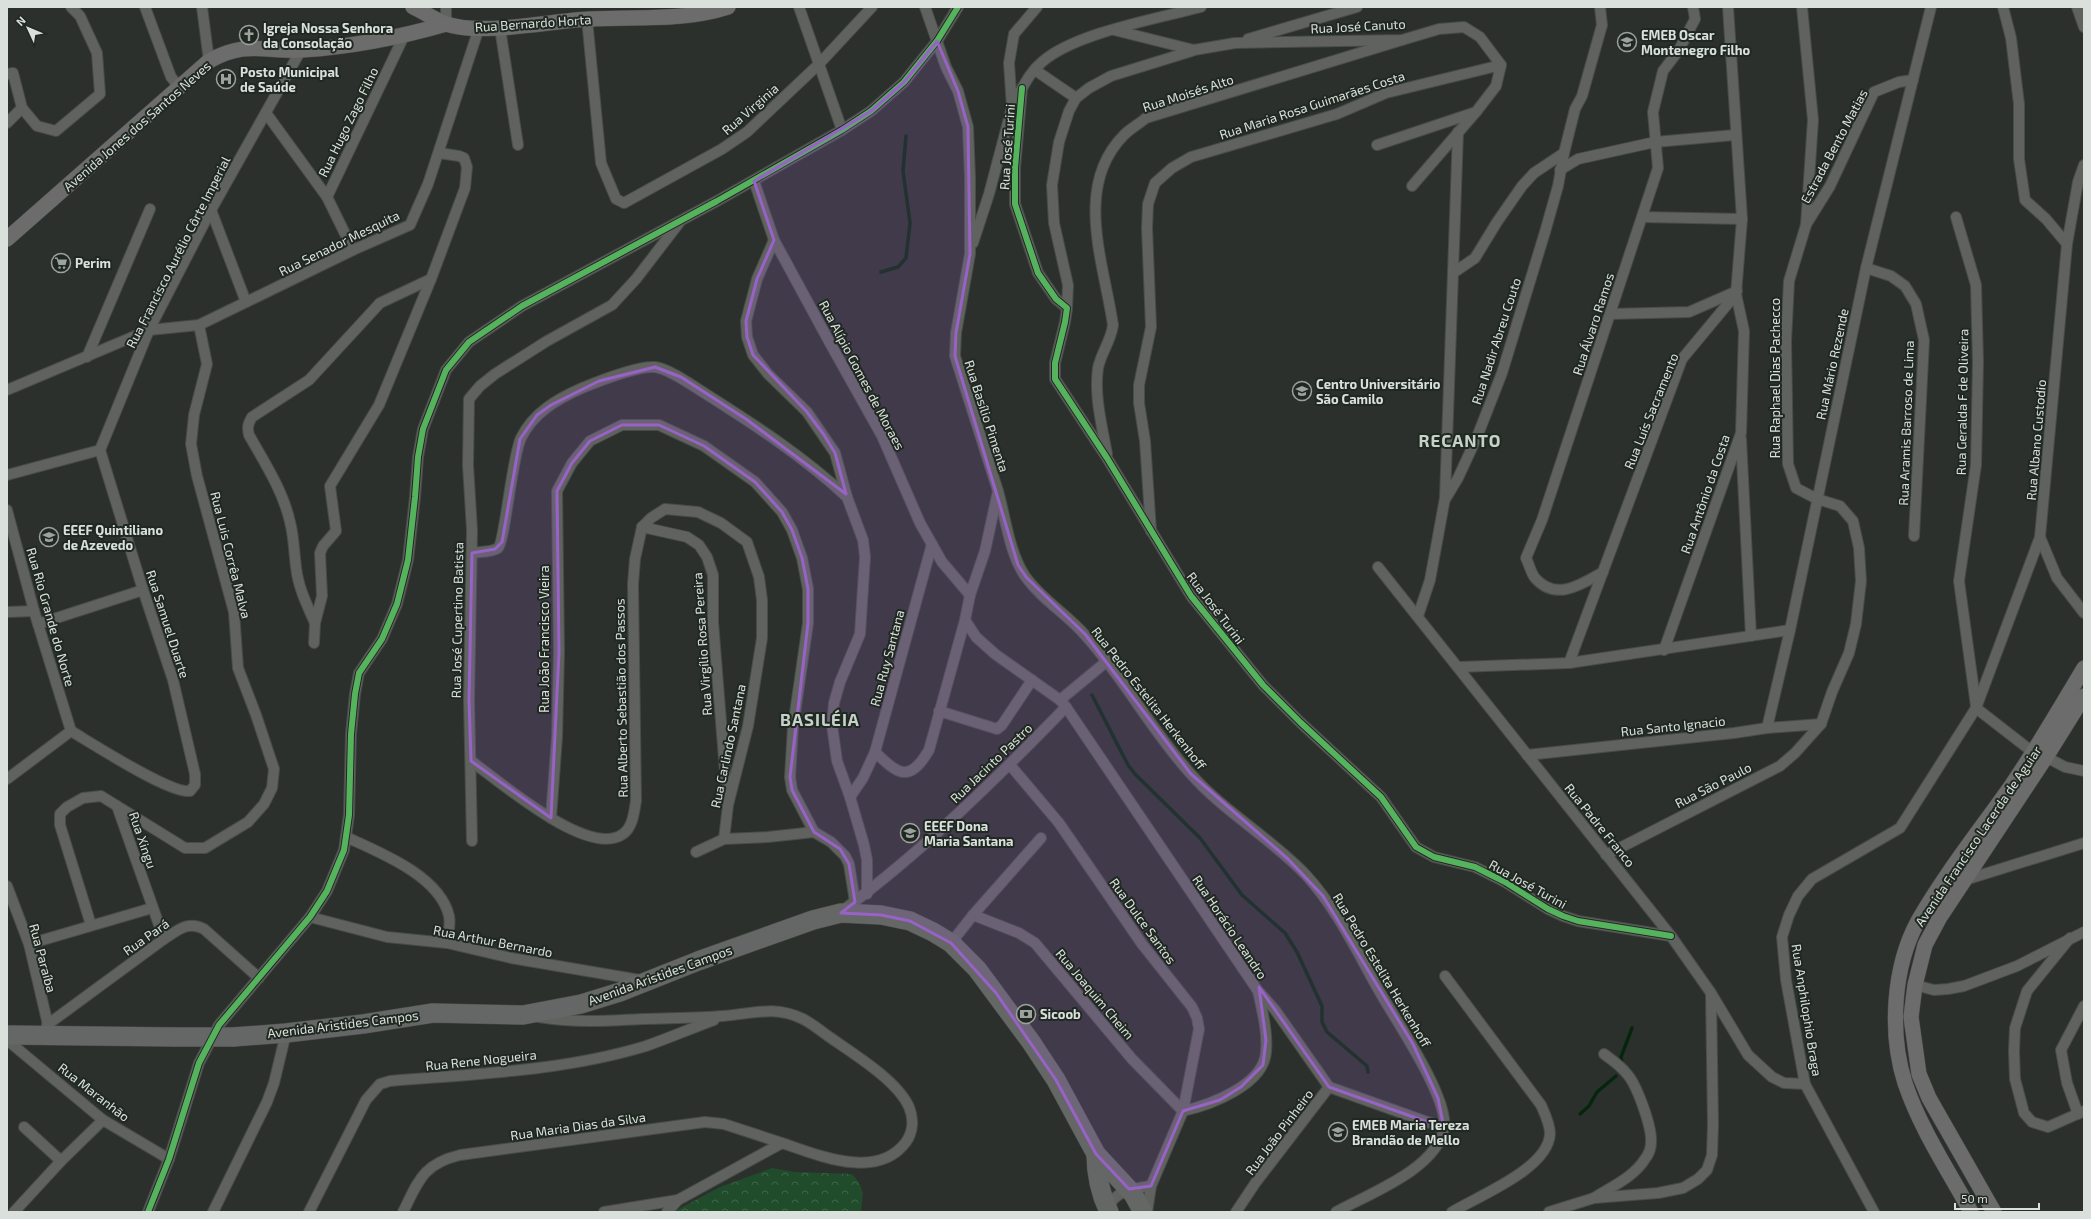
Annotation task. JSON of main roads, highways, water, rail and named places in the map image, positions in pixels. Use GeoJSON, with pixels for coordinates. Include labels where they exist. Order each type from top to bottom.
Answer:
{"type":"FeatureCollection","features":[{"type":"Feature","properties":{"kind":"highway","name":"Avenida Aristides Campos"},"geometry":{"type":"LineString","coordinates":[[7,1035],[49,1031],[176,1037],[233,1037],[286,1033],[433,1013],[523,1015],[581,1004],[648,982],[759,938],[848,907],[910,921],[952,944],[977,969],[1031,1042],[1056,1080],[1096,1154],[1139,1201],[1143,1212]]}},
{"type":"Feature","properties":{"kind":"highway","name":"Avenida Aristides Campos"},"geometry":{"type":"LineString","coordinates":[[1096,1154],[1096,1172],[1100,1191],[1108,1209]]}},
{"type":"Feature","properties":{"kind":"main road","name":"Rua Bernardo Horta"},"geometry":{"type":"LineString","coordinates":[[414,7],[446,24],[479,28],[500,28],[587,19],[681,12],[705,14],[728,7]]}},
{"type":"Feature","properties":{"kind":"main road","name":"Avenida Jones dos Santos Neves"},"geometry":{"type":"LineString","coordinates":[[7,239],[209,61],[233,49],[256,47],[301,50],[404,36],[446,24]]}},
{"type":"Feature","properties":{"kind":"main road","name":"Avenida Francisco Lacerda de Aguiar"},"geometry":{"type":"LineString","coordinates":[[1994,1212],[1929,1098],[1919,1074],[1911,1017],[1915,986],[1925,945],[1940,917],[1965,880],[2040,755],[2084,668]]}},
{"type":"Feature","properties":{"kind":"main road","name":"Avenida Francisco Lacerda de Aguiar"},"geometry":{"type":"LineString","coordinates":[[1971,1212],[1917,1111],[1905,1082],[1899,1054],[1894,1011],[1897,988],[1903,961],[1918,922],[2084,696]]}},
{"type":"Feature","properties":{"kind":"waterway"},"geometry":{"type":"LineString","coordinates":[[881,272],[898,267],[906,258],[910,223],[903,171],[906,136]]}},
{"type":"Feature","properties":{"kind":"waterway"},"geometry":{"type":"LineString","coordinates":[[1092,695],[1128,765],[1135,774],[1200,838],[1242,895],[1285,933],[1297,952],[1322,1006],[1322,1022],[1327,1032],[1367,1066],[1368,1072]]}},
{"type":"Feature","properties":{"kind":"waterway"},"geometry":{"type":"LineString","coordinates":[[1622,1064],[1621,1057],[1632,1028]]}},
{"type":"Feature","properties":{"kind":"waterway"},"geometry":{"type":"LineString","coordinates":[[1580,1114],[1589,1106],[1597,1092],[1616,1076]]}},
{"type":"Feature","properties":{"kind":"place","name":"Igreja Nossa Senhora da Consolação"},"geometry":{"type":"Point","coordinates":[249,35]}},
{"type":"Feature","properties":{"kind":"place","name":"EMEB Oscar Montenegro Filho"},"geometry":{"type":"Point","coordinates":[1627,42]}},
{"type":"Feature","properties":{"kind":"place","name":"Posto Municipal de Saúde"},"geometry":{"type":"Point","coordinates":[226,79]}},
{"type":"Feature","properties":{"kind":"place","name":"Perim"},"geometry":{"type":"Point","coordinates":[61,263]}},
{"type":"Feature","properties":{"kind":"place","name":"Centro Universitário São Camilo"},"geometry":{"type":"Point","coordinates":[1302,391]}},
{"type":"Feature","properties":{"kind":"place","name":"EEEF Quintiliano de Azevedo"},"geometry":{"type":"Point","coordinates":[49,537]}},
{"type":"Feature","properties":{"kind":"place","name":"EEEF Dona Maria Santana"},"geometry":{"type":"Point","coordinates":[910,833]}},
{"type":"Feature","properties":{"kind":"place","name":"Sicoob"},"geometry":{"type":"Point","coordinates":[1026,1014]}},
{"type":"Feature","properties":{"kind":"place","name":"EMEB Maria Tereza Brandão de Mello"},"geometry":{"type":"Point","coordinates":[1338,1132]}},
{"type":"Feature","properties":{"kind":"district","name":"RECANTO"},"geometry":{"type":"Point","coordinates":[1460,440]}},
{"type":"Feature","properties":{"kind":"district","name":"BASILÉIA"},"geometry":{"type":"Point","coordinates":[820,719]}}]}
